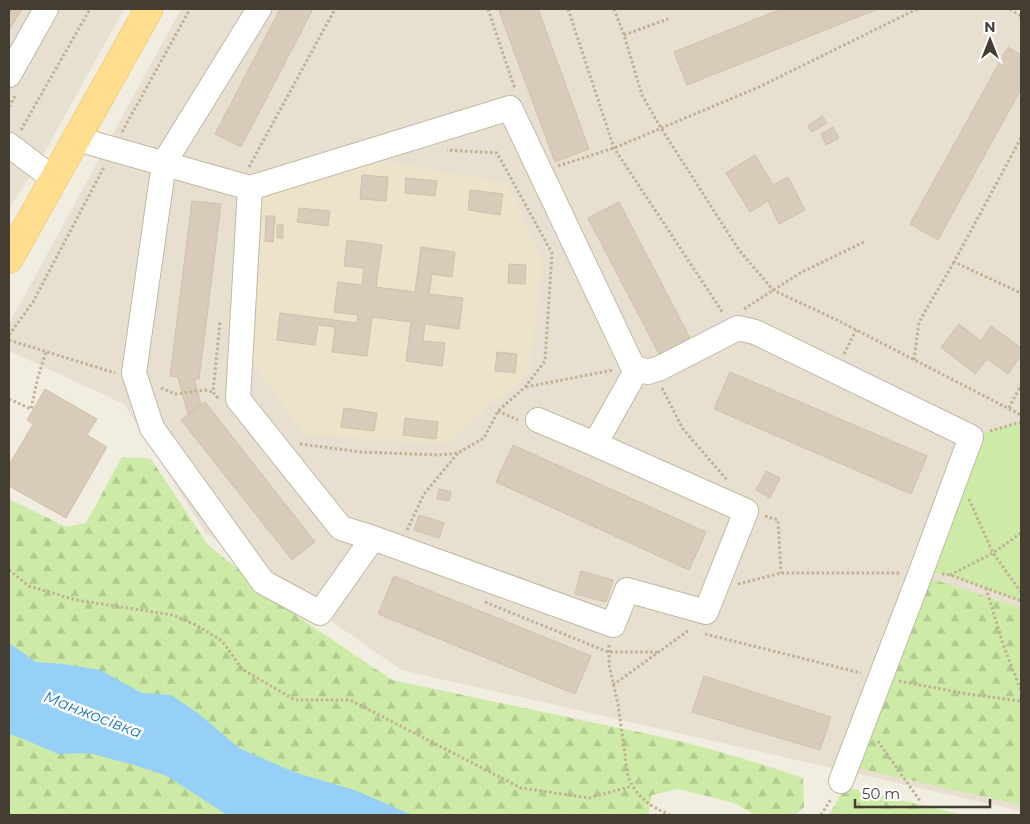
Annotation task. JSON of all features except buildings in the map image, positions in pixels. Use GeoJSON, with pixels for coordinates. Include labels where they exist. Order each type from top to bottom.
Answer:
{"type":"FeatureCollection","features":[{"type":"Feature","properties":{"kind":"main road"},"geometry":{"type":"LineString","coordinates":[[9,259],[149,9]]}},
{"type":"Feature","properties":{"kind":"lane"},"geometry":{"type":"LineString","coordinates":[[9,75],[46,9]]}},
{"type":"Feature","properties":{"kind":"lane"},"geometry":{"type":"LineString","coordinates":[[259,9],[164,163],[134,373],[152,428],[263,582],[320,613],[373,538]]}},
{"type":"Feature","properties":{"kind":"lane"},"geometry":{"type":"LineString","coordinates":[[77,139],[245,186],[510,108],[633,367],[648,372],[660,368],[738,328],[755,332],[971,437],[841,781]]}},
{"type":"Feature","properties":{"kind":"lane"},"geometry":{"type":"LineString","coordinates":[[10,146],[54,179]]}},
{"type":"Feature","properties":{"kind":"lane"},"geometry":{"type":"LineString","coordinates":[[245,186],[238,399],[342,528],[613,625],[628,590],[706,612],[746,511],[538,420]]}},
{"type":"Feature","properties":{"kind":"lane"},"geometry":{"type":"LineString","coordinates":[[595,444],[637,369]]}},
{"type":"Feature","properties":{"kind":"path"},"geometry":{"type":"LineString","coordinates":[[10,146],[90,9]]}},
{"type":"Feature","properties":{"kind":"path"},"geometry":{"type":"LineString","coordinates":[[9,336],[34,302],[113,149],[190,9]]}},
{"type":"Feature","properties":{"kind":"path"},"geometry":{"type":"LineString","coordinates":[[245,186],[335,9]]}},
{"type":"Feature","properties":{"kind":"path"},"geometry":{"type":"LineString","coordinates":[[568,9],[614,148],[728,320]]}},
{"type":"Feature","properties":{"kind":"path"},"geometry":{"type":"LineString","coordinates":[[614,9],[642,95],[739,250],[773,290],[856,330],[1021,415]]}},
{"type":"Feature","properties":{"kind":"path"},"geometry":{"type":"LineString","coordinates":[[540,172],[614,148],[759,87],[917,9]]}},
{"type":"Feature","properties":{"kind":"path"},"geometry":{"type":"LineString","coordinates":[[1010,9],[1021,16]]}},
{"type":"Feature","properties":{"kind":"path"},"geometry":{"type":"LineString","coordinates":[[624,35],[668,19]]}},
{"type":"Feature","properties":{"kind":"path"},"geometry":{"type":"LineString","coordinates":[[914,360],[919,322],[954,262],[1021,138]]}},
{"type":"Feature","properties":{"kind":"path"},"geometry":{"type":"LineString","coordinates":[[399,547],[424,494],[458,453],[484,438],[498,412],[525,387],[545,361],[552,253],[498,153],[440,150]]}},
{"type":"Feature","properties":{"kind":"path"},"geometry":{"type":"LineString","coordinates":[[743,310],[800,273],[866,241]]}},
{"type":"Feature","properties":{"kind":"path"},"geometry":{"type":"LineString","coordinates":[[954,262],[1021,293]]}},
{"type":"Feature","properties":{"kind":"path"},"geometry":{"type":"LineString","coordinates":[[219,400],[213,392],[220,319]]}},
{"type":"Feature","properties":{"kind":"path"},"geometry":{"type":"LineString","coordinates":[[835,370],[856,330]]}},
{"type":"Feature","properties":{"kind":"path"},"geometry":{"type":"LineString","coordinates":[[9,340],[136,379],[175,394],[198,391]]}},
{"type":"Feature","properties":{"kind":"path"},"geometry":{"type":"LineString","coordinates":[[9,399],[31,409],[46,352]]}},
{"type":"Feature","properties":{"kind":"path"},"geometry":{"type":"LineString","coordinates":[[1009,408],[1021,385]]}},
{"type":"Feature","properties":{"kind":"path"},"geometry":{"type":"LineString","coordinates":[[971,437],[1021,422]]}},
{"type":"Feature","properties":{"kind":"path"},"geometry":{"type":"LineString","coordinates":[[320,446],[361,452],[439,455],[458,453]]}},
{"type":"Feature","properties":{"kind":"path"},"geometry":{"type":"LineString","coordinates":[[958,472],[993,553],[1021,592]]}},
{"type":"Feature","properties":{"kind":"path"},"geometry":{"type":"LineString","coordinates":[[950,575],[993,553],[1021,533]]}},
{"type":"Feature","properties":{"kind":"path"},"geometry":{"type":"LineString","coordinates":[[9,570],[29,586],[76,600],[172,615],[196,625],[222,641],[242,669],[295,700],[350,700],[521,788],[588,798],[632,786]]}},
{"type":"Feature","properties":{"kind":"path"},"geometry":{"type":"LineString","coordinates":[[715,590],[781,574],[921,572],[950,575],[1021,601]]}},
{"type":"Feature","properties":{"kind":"path"},"geometry":{"type":"LineString","coordinates":[[986,588],[1003,644],[1021,691]]}},
{"type":"Feature","properties":{"kind":"path"},"geometry":{"type":"LineString","coordinates":[[480,601],[608,652],[657,652]]}},
{"type":"Feature","properties":{"kind":"path"},"geometry":{"type":"LineString","coordinates":[[613,625],[608,652],[618,704],[628,777],[632,786],[650,806],[670,815]]}},
{"type":"Feature","properties":{"kind":"path"},"geometry":{"type":"LineString","coordinates":[[613,684],[688,630],[881,677],[967,694],[1021,701]]}},
{"type":"Feature","properties":{"kind":"path"},"geometry":{"type":"LineString","coordinates":[[863,720],[920,801]]}},
{"type":"Feature","properties":{"kind":"shaded area"},"geometry":{"type":"Polygon","coordinates":[[[9,9],[124,9],[38,164],[9,208],[9,9]]]}},
{"type":"Feature","properties":{"kind":"shaded area"},"geometry":{"type":"Polygon","coordinates":[[[181,9],[1010,9],[1021,16],[1021,811],[401,670],[206,533],[124,404],[9,351],[9,324],[181,9]]]}},
{"type":"Feature","properties":{"kind":"shaded area"},"geometry":{"type":"Polygon","coordinates":[[[376,159],[508,183],[543,263],[529,373],[444,445],[304,434],[252,362],[263,194],[376,159]]]}},
{"type":"Feature","properties":{"kind":"green space"},"geometry":{"type":"Polygon","coordinates":[[[1021,422],[1021,601],[950,575],[921,572],[971,437],[1021,422]]]}},
{"type":"Feature","properties":{"kind":"green space"},"geometry":{"type":"Polygon","coordinates":[[[122,457],[151,459],[208,545],[297,616],[392,680],[662,737],[750,761],[803,778],[804,807],[795,815],[755,815],[734,803],[678,789],[652,795],[648,815],[9,815],[9,499],[66,527],[86,523],[122,457]]]}},
{"type":"Feature","properties":{"kind":"green space"},"geometry":{"type":"Polygon","coordinates":[[[926,577],[1021,608],[1021,805],[852,767],[926,577]]]}},
{"type":"Feature","properties":{"kind":"green space"},"geometry":{"type":"Polygon","coordinates":[[[845,787],[964,815],[829,815],[845,787]]]}},
{"type":"Feature","properties":{"kind":"water","name":"Манжосівка"},"geometry":{"type":"Polygon","coordinates":[[[9,643],[36,662],[100,670],[142,693],[171,695],[198,713],[239,748],[294,772],[357,791],[412,815],[227,815],[167,776],[89,753],[58,754],[9,734],[9,643]]]}}]}
